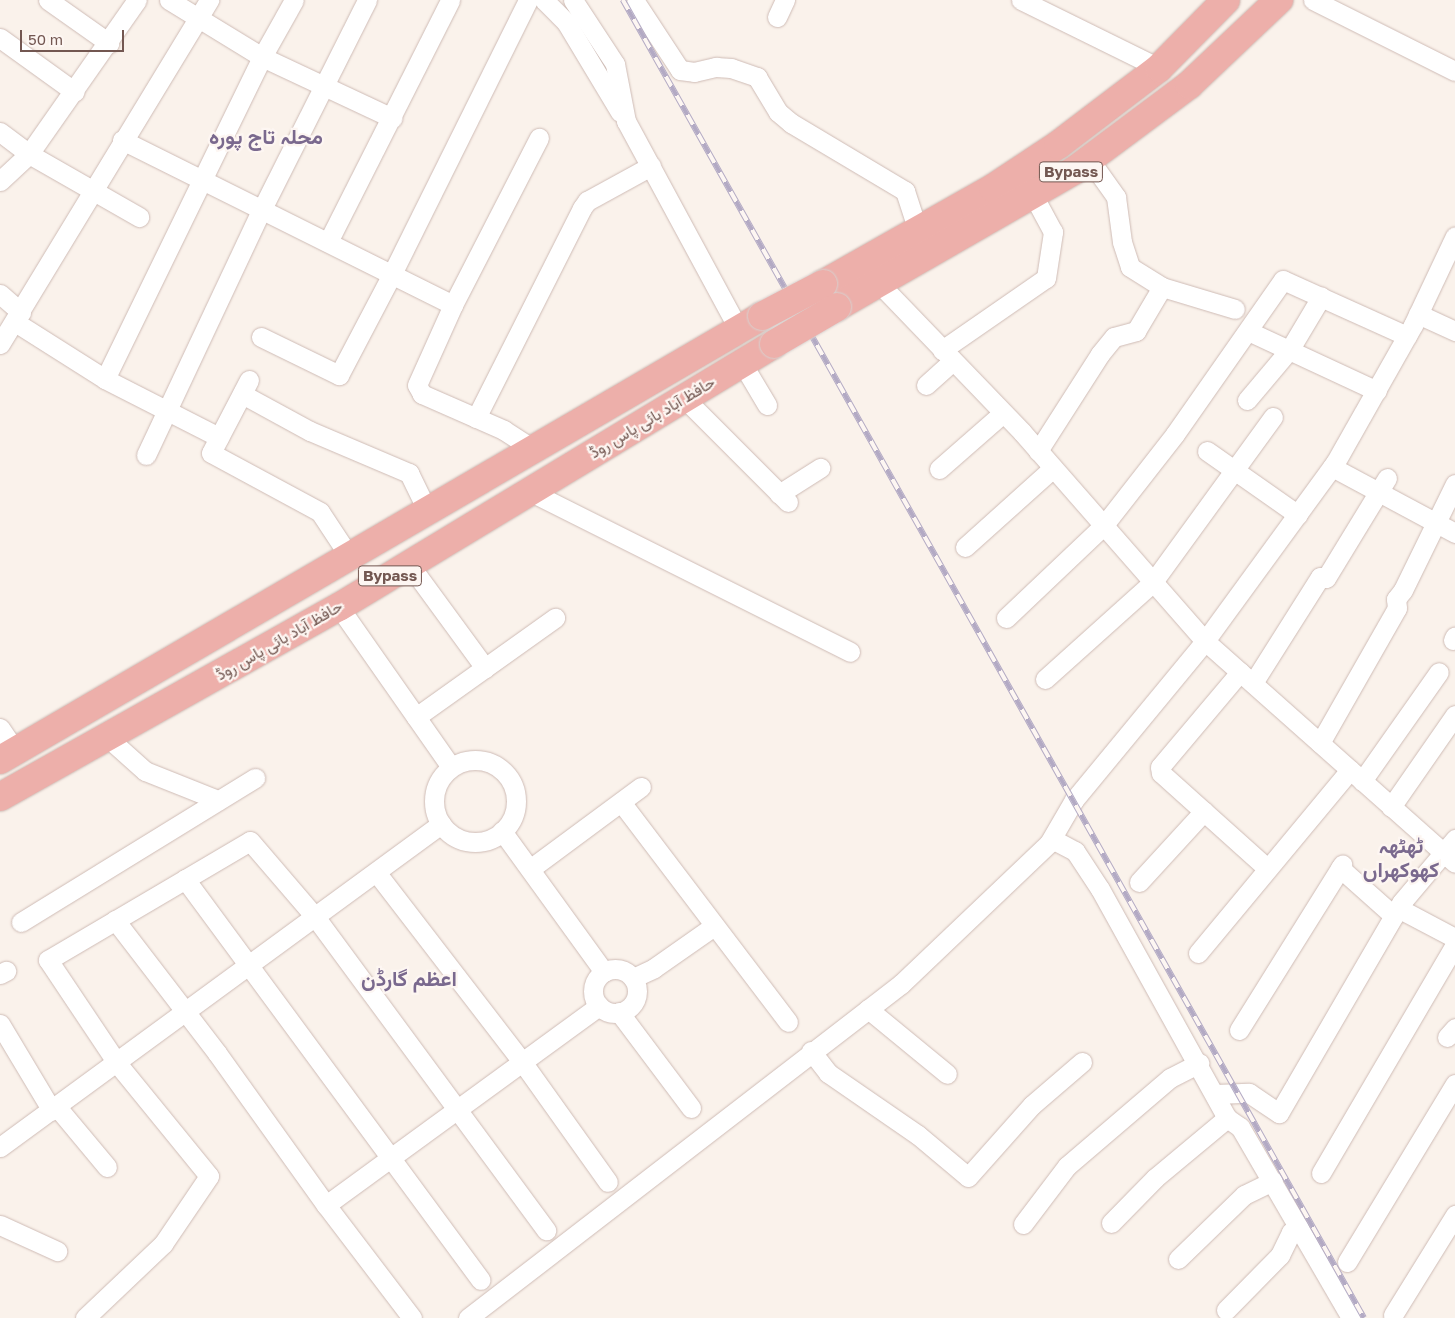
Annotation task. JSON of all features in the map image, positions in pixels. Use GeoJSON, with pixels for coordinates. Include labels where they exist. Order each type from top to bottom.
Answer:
{"type":"FeatureCollection","features":[{"type":"Feature","properties":{"kind":"highway","name":"حافظ آباد بائی پاس روڈ"},"geometry":{"type":"LineString","coordinates":[[8,755],[750,322],[823,284],[993,188],[1058,145],[1158,68],[1226,0]]}},
{"type":"Feature","properties":{"kind":"highway","name":"حافظ آباد بائی پاس روڈ"},"geometry":{"type":"LineString","coordinates":[[0,797],[339,607],[837,306],[1033,195],[1089,159],[1189,85],[1279,0]]}},
{"type":"Feature","properties":{"kind":"street"},"geometry":{"type":"LineString","coordinates":[[48,0],[109,43]]}},
{"type":"Feature","properties":{"kind":"street"},"geometry":{"type":"LineString","coordinates":[[0,181],[29,154],[75,92],[137,0]]}},
{"type":"Feature","properties":{"kind":"street"},"geometry":{"type":"LineString","coordinates":[[169,0],[262,57],[322,88],[392,118]]}},
{"type":"Feature","properties":{"kind":"street"},"geometry":{"type":"LineString","coordinates":[[0,344],[18,317],[122,140],[209,0]]}},
{"type":"Feature","properties":{"kind":"street"},"geometry":{"type":"LineString","coordinates":[[105,379],[262,57],[294,0]]}},
{"type":"Feature","properties":{"kind":"street"},"geometry":{"type":"LineString","coordinates":[[146,455],[262,210],[367,0]]}},
{"type":"Feature","properties":{"kind":"street"},"geometry":{"type":"LineString","coordinates":[[328,242],[450,0]]}},
{"type":"Feature","properties":{"kind":"street"},"geometry":{"type":"LineString","coordinates":[[261,337],[338,375],[392,274],[528,0]]}},
{"type":"Feature","properties":{"kind":"street"},"geometry":{"type":"LineString","coordinates":[[544,0],[566,22],[651,166],[750,322]]}},
{"type":"Feature","properties":{"kind":"street"},"geometry":{"type":"LineString","coordinates":[[573,0],[615,64],[626,121]]}},
{"type":"Feature","properties":{"kind":"street"},"geometry":{"type":"LineString","coordinates":[[777,17],[785,0]]}},
{"type":"Feature","properties":{"kind":"street"},"geometry":{"type":"LineString","coordinates":[[1021,0],[1158,68]]}},
{"type":"Feature","properties":{"kind":"street"},"geometry":{"type":"LineString","coordinates":[[1313,0],[1455,71]]}},
{"type":"Feature","properties":{"kind":"street"},"geometry":{"type":"LineString","coordinates":[[636,3],[680,70],[694,72],[716,67],[731,68],[757,77],[778,112],[791,123],[905,191],[918,231]]}},
{"type":"Feature","properties":{"kind":"street"},"geometry":{"type":"LineString","coordinates":[[0,38],[75,92]]}},
{"type":"Feature","properties":{"kind":"street"},"geometry":{"type":"LineString","coordinates":[[0,132],[29,154],[139,217]]}},
{"type":"Feature","properties":{"kind":"street"},"geometry":{"type":"LineString","coordinates":[[533,449],[476,418],[418,391],[453,305],[539,138]]}},
{"type":"Feature","properties":{"kind":"street"},"geometry":{"type":"LineString","coordinates":[[122,140],[453,305]]}},
{"type":"Feature","properties":{"kind":"street"},"geometry":{"type":"LineString","coordinates":[[1089,159],[1116,197],[1122,242],[1130,267],[1162,287],[1235,310]]}},
{"type":"Feature","properties":{"kind":"street"},"geometry":{"type":"LineString","coordinates":[[476,418],[582,208],[587,201],[651,166]]}},
{"type":"Feature","properties":{"kind":"street"},"geometry":{"type":"LineString","coordinates":[[926,385],[947,356],[1046,278],[1053,232],[1033,195]]}},
{"type":"Feature","properties":{"kind":"street"},"geometry":{"type":"LineString","coordinates":[[468,1318],[811,1051],[901,984],[1052,839],[1074,800],[1205,641],[1332,467],[1407,336],[1455,236]]}},
{"type":"Feature","properties":{"kind":"street"},"geometry":{"type":"LineString","coordinates":[[860,263],[1038,450],[1205,641],[1390,807],[1452,852],[1396,912],[1279,1113],[1248,1093],[1215,1094]]}},
{"type":"Feature","properties":{"kind":"street"},"geometry":{"type":"LineString","coordinates":[[1006,618],[1104,525],[1175,434],[1284,280],[1407,336]]}},
{"type":"Feature","properties":{"kind":"street"},"geometry":{"type":"LineString","coordinates":[[1038,450],[1100,354],[1114,337],[1136,332],[1162,287]]}},
{"type":"Feature","properties":{"kind":"street"},"geometry":{"type":"LineString","coordinates":[[0,294],[18,317],[105,379],[219,437]]}},
{"type":"Feature","properties":{"kind":"street"},"geometry":{"type":"LineString","coordinates":[[1247,400],[1290,350],[1321,297]]}},
{"type":"Feature","properties":{"kind":"street"},"geometry":{"type":"LineString","coordinates":[[1418,314],[1455,331]]}},
{"type":"Feature","properties":{"kind":"street"},"geometry":{"type":"LineString","coordinates":[[1248,330],[1377,391]]}},
{"type":"Feature","properties":{"kind":"street"},"geometry":{"type":"LineString","coordinates":[[742,363],[767,405]]}},
{"type":"Feature","properties":{"kind":"street"},"geometry":{"type":"LineString","coordinates":[[349,556],[320,512],[211,453],[246,387],[310,431],[409,473],[427,510]]}},
{"type":"Feature","properties":{"kind":"street"},"geometry":{"type":"LineString","coordinates":[[684,398],[784,498],[820,468]]}},
{"type":"Feature","properties":{"kind":"street"},"geometry":{"type":"LineString","coordinates":[[939,469],[1003,413]]}},
{"type":"Feature","properties":{"kind":"street"},"geometry":{"type":"LineString","coordinates":[[1045,679],[1153,582],[1273,417]]}},
{"type":"Feature","properties":{"kind":"street"},"geometry":{"type":"LineString","coordinates":[[1207,451],[1298,515]]}},
{"type":"Feature","properties":{"kind":"street"},"geometry":{"type":"LineString","coordinates":[[1332,467],[1382,485],[1435,522],[1455,532]]}},
{"type":"Feature","properties":{"kind":"street"},"geometry":{"type":"LineString","coordinates":[[966,547],[1053,468]]}},
{"type":"Feature","properties":{"kind":"street"},"geometry":{"type":"LineString","coordinates":[[1320,743],[1397,608],[1396,599],[1403,590],[1455,484]]}},
{"type":"Feature","properties":{"kind":"street"},"geometry":{"type":"LineString","coordinates":[[1266,868],[1160,773],[1160,767],[1246,677],[1320,577],[1326,578],[1382,485]]}},
{"type":"Feature","properties":{"kind":"street"},"geometry":{"type":"LineString","coordinates":[[529,491],[850,652]]}},
{"type":"Feature","properties":{"kind":"street"},"geometry":{"type":"LineString","coordinates":[[409,564],[485,668]]}},
{"type":"Feature","properties":{"kind":"street"},"geometry":{"type":"LineString","coordinates":[[339,607],[451,767]]}},
{"type":"Feature","properties":{"kind":"street"},"geometry":{"type":"LineString","coordinates":[[416,717],[555,618]]}},
{"type":"Feature","properties":{"kind":"street"},"geometry":{"type":"LineString","coordinates":[[1198,952],[1266,868],[1356,776],[1439,672]]}},
{"type":"Feature","properties":{"kind":"street"},"geometry":{"type":"LineString","coordinates":[[1390,807],[1455,715]]}},
{"type":"Feature","properties":{"kind":"street"},"geometry":{"type":"LineString","coordinates":[[0,728],[8,755]]}},
{"type":"Feature","properties":{"kind":"street"},"geometry":{"type":"LineString","coordinates":[[107,737],[146,771],[218,800]]}},
{"type":"Feature","properties":{"kind":"street"},"geometry":{"type":"LineString","coordinates":[[466,760],[482,760],[496,766],[508,777],[515,792],[515,807],[502,831],[484,841],[468,841],[453,836],[441,824],[434,810],[434,794],[440,778],[451,767],[466,760]]}},
{"type":"Feature","properties":{"kind":"street"},"geometry":{"type":"LineString","coordinates":[[21,922],[255,778]]}},
{"type":"Feature","properties":{"kind":"street"},"geometry":{"type":"LineString","coordinates":[[530,869],[641,787]]}},
{"type":"Feature","properties":{"kind":"street"},"geometry":{"type":"LineString","coordinates":[[621,802],[788,1022]]}},
{"type":"Feature","properties":{"kind":"street"},"geometry":{"type":"LineString","coordinates":[[1139,882],[1204,811]]}},
{"type":"Feature","properties":{"kind":"street"},"geometry":{"type":"LineString","coordinates":[[0,1147],[316,918],[441,824]]}},
{"type":"Feature","properties":{"kind":"street"},"geometry":{"type":"LineString","coordinates":[[502,831],[604,972]]}},
{"type":"Feature","properties":{"kind":"street"},"geometry":{"type":"LineString","coordinates":[[1052,839],[1075,851],[1080,859],[1199,1063],[1227,1118],[1240,1126],[1351,1318]]}},
{"type":"Feature","properties":{"kind":"street"},"geometry":{"type":"LineString","coordinates":[[85,1318],[164,1244],[209,1176],[117,1063],[48,960],[250,841],[316,918],[460,1109],[546,1230]]}},
{"type":"Feature","properties":{"kind":"street"},"geometry":{"type":"LineString","coordinates":[[1240,1030],[1341,866],[1396,912],[1455,938]]}},
{"type":"Feature","properties":{"kind":"street"},"geometry":{"type":"LineString","coordinates":[[376,872],[523,1063],[608,1182]]}},
{"type":"Feature","properties":{"kind":"street"},"geometry":{"type":"LineString","coordinates":[[186,879],[481,1280]]}},
{"type":"Feature","properties":{"kind":"street"},"geometry":{"type":"LineString","coordinates":[[115,920],[186,1012],[326,1205],[412,1318]]}},
{"type":"Feature","properties":{"kind":"street"},"geometry":{"type":"LineString","coordinates":[[632,978],[654,968],[714,926]]}},
{"type":"Feature","properties":{"kind":"street"},"geometry":{"type":"LineString","coordinates":[[1321,1173],[1455,945]]}},
{"type":"Feature","properties":{"kind":"street"},"geometry":{"type":"LineString","coordinates":[[599,1006],[593,988],[604,972],[617,969],[632,978],[636,986],[635,1000],[618,1012]]}},
{"type":"Feature","properties":{"kind":"street"},"geometry":{"type":"LineString","coordinates":[[326,1205],[599,1006]]}},
{"type":"Feature","properties":{"kind":"street"},"geometry":{"type":"LineString","coordinates":[[599,1006],[618,1012],[691,1108]]}},
{"type":"Feature","properties":{"kind":"street"},"geometry":{"type":"LineString","coordinates":[[868,1009],[947,1074]]}},
{"type":"Feature","properties":{"kind":"street"},"geometry":{"type":"LineString","coordinates":[[0,1024],[54,1109],[107,1167]]}},
{"type":"Feature","properties":{"kind":"street"},"geometry":{"type":"LineString","coordinates":[[811,1051],[828,1073],[918,1135],[968,1177],[1032,1105],[1082,1062]]}},
{"type":"Feature","properties":{"kind":"street"},"geometry":{"type":"LineString","coordinates":[[1023,1224],[1067,1166],[1170,1078],[1199,1063]]}},
{"type":"Feature","properties":{"kind":"street"},"geometry":{"type":"LineString","coordinates":[[1347,1262],[1455,1084]]}},
{"type":"Feature","properties":{"kind":"street"},"geometry":{"type":"LineString","coordinates":[[1112,1223],[1155,1178],[1227,1118]]}},
{"type":"Feature","properties":{"kind":"street"},"geometry":{"type":"LineString","coordinates":[[1178,1259],[1244,1195],[1273,1181]]}},
{"type":"Feature","properties":{"kind":"street"},"geometry":{"type":"LineString","coordinates":[[1393,1315],[1455,1215]]}},
{"type":"Feature","properties":{"kind":"street"},"geometry":{"type":"LineString","coordinates":[[0,1225],[56,1250]]}},
{"type":"Feature","properties":{"kind":"street"},"geometry":{"type":"LineString","coordinates":[[1226,1310],[1280,1255],[1291,1232],[1299,1227]]}},
{"type":"Feature","properties":{"kind":"railway"},"geometry":{"type":"LineString","coordinates":[[623,0],[1364,1318]]}},
{"type":"Feature","properties":{"kind":"district","name":"محلہ تاج پورہ"},"geometry":{"type":"Point","coordinates":[266,136]}},
{"type":"Feature","properties":{"kind":"district","name":"ٹھٹھہ کھوکھراں"},"geometry":{"type":"Point","coordinates":[1401,857]}},
{"type":"Feature","properties":{"kind":"district","name":"اعظم گارڈن"},"geometry":{"type":"Point","coordinates":[409,978]}}]}
